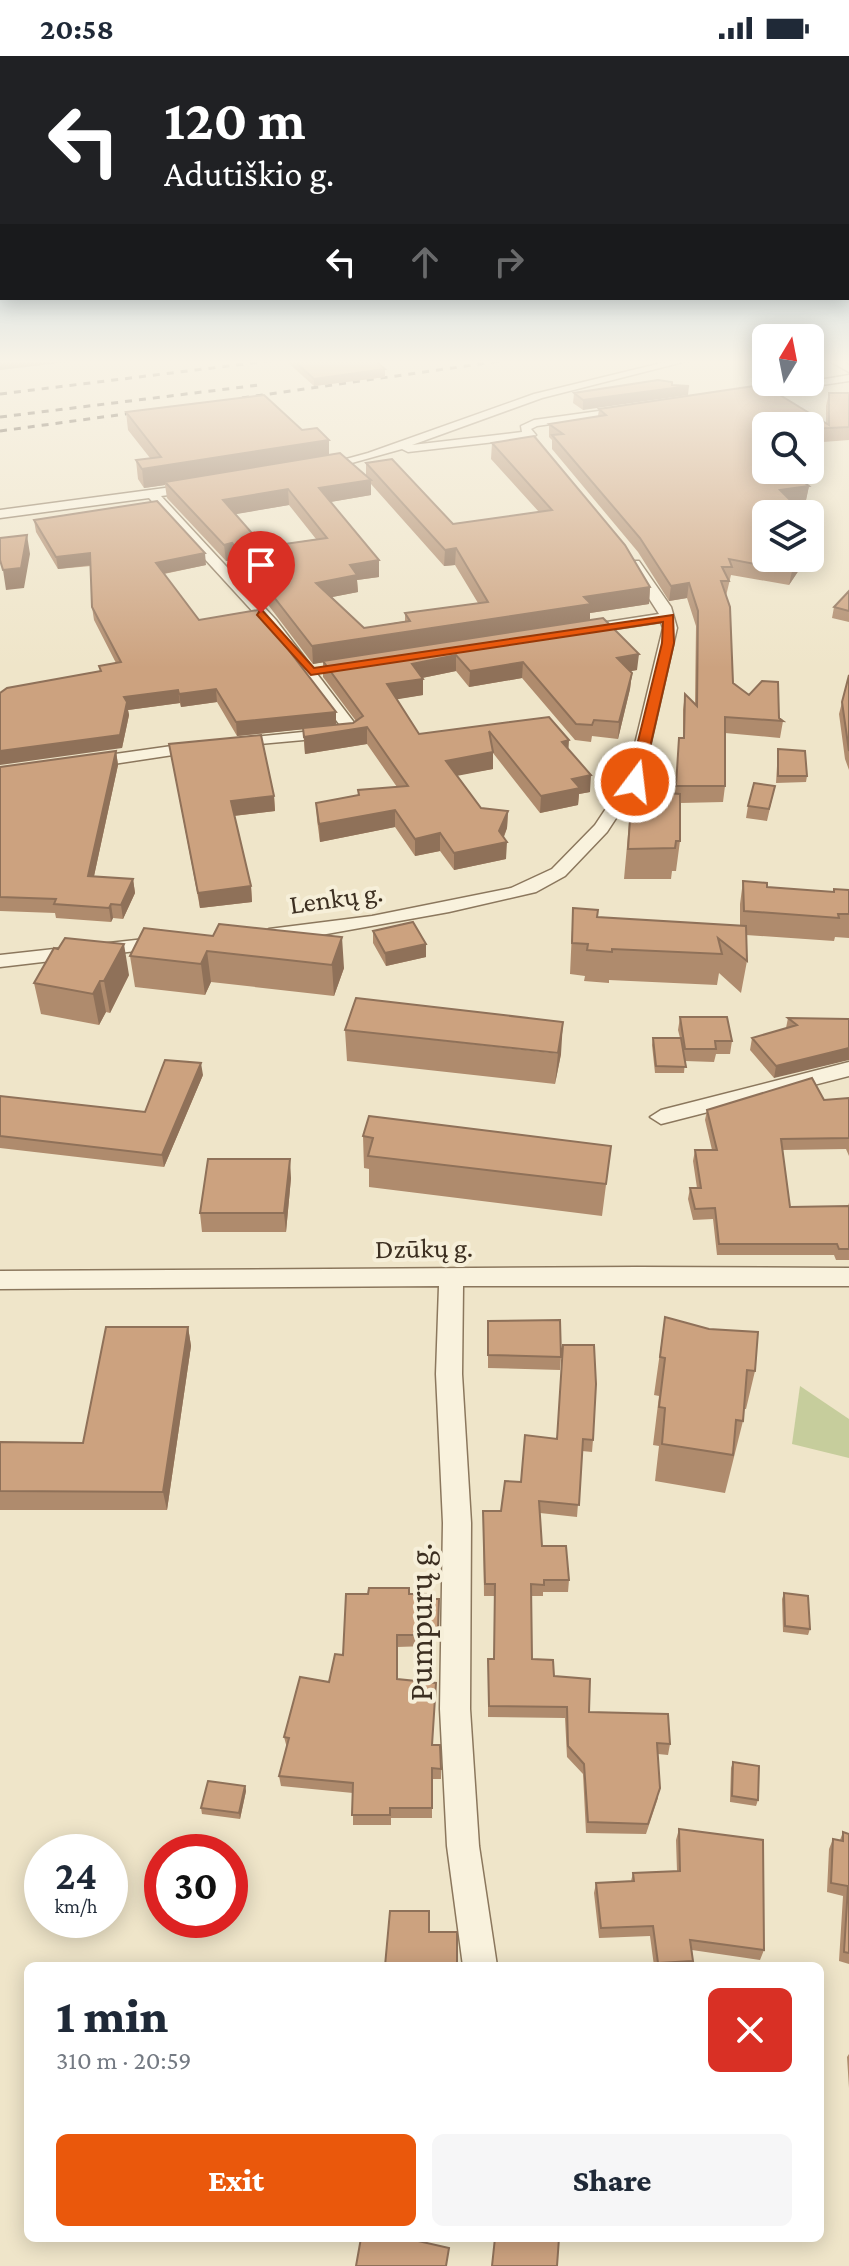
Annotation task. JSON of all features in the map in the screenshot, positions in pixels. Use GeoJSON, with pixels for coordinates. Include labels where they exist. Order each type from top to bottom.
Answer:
{"type":"FeatureCollection","features":[{"type":"Feature","properties":{"kind":"street"},"geometry":{"type":"LineString","coordinates":[[303,470],[334,462]]}},
{"type":"Feature","properties":{"kind":"street"},"geometry":{"type":"LineString","coordinates":[[0,514],[213,485]]}},
{"type":"Feature","properties":{"kind":"street"},"geometry":{"type":"LineString","coordinates":[[72,765],[154,752],[353,732],[319,671],[152,494]]}},
{"type":"Feature","properties":{"kind":"street"},"geometry":{"type":"LineString","coordinates":[[567,632],[669,617],[621,546]]}},
{"type":"Feature","properties":{"kind":"street","name":"Lenkų g."},"geometry":{"type":"LineString","coordinates":[[247,937],[374,923],[534,887],[564,869],[635,782],[668,643],[669,617]]}},
{"type":"Feature","properties":{"kind":"street"},"geometry":{"type":"LineString","coordinates":[[0,961],[177,942]]}},
{"type":"Feature","properties":{"kind":"street"},"geometry":{"type":"LineString","coordinates":[[661,1117],[849,1069]]}},
{"type":"Feature","properties":{"kind":"street","name":"Dzūkų g."},"geometry":{"type":"LineString","coordinates":[[0,1280],[683,1274],[849,1277]]}},
{"type":"Feature","properties":{"kind":"street","name":"Pumpurų g."},"geometry":{"type":"LineString","coordinates":[[451,1278],[449,1374],[457,1523],[455,1709],[463,1846],[479,1962]]}},
{"type":"Feature","properties":{"kind":"green space"},"geometry":{"type":"Polygon","coordinates":[[[800,1386],[849,1419],[849,1458],[792,1444],[800,1386]]]}},
{"type":"Feature","properties":{"kind":"building"},"geometry":{"type":"Polygon","coordinates":[[[137,462],[186,462],[142,469],[137,462]]]}},
{"type":"Feature","properties":{"kind":"building"},"geometry":{"type":"Polygon","coordinates":[[[285,462],[350,462],[371,480],[319,488],[379,560],[350,565],[357,575],[316,583],[364,628],[410,621],[405,613],[488,602],[456,548],[445,550],[366,463],[395,462],[453,524],[552,510],[509,462],[556,462],[625,545],[650,587],[584,597],[591,604],[312,646],[232,543],[224,545],[165,482],[285,462]],[[288,489],[223,500],[264,547],[327,538],[288,489]]]}},
{"type":"Feature","properties":{"kind":"building"},"geometry":{"type":"Polygon","coordinates":[[[575,462],[752,462],[752,484],[809,486],[780,490],[790,500],[752,500],[752,563],[729,559],[732,567],[722,567],[729,581],[721,581],[730,607],[733,683],[749,695],[762,681],[778,682],[779,718],[783,721],[725,717],[725,786],[676,786],[679,738],[684,738],[685,694],[697,706],[698,611],[689,583],[671,586],[640,538],[575,462]]]}},
{"type":"Feature","properties":{"kind":"building"},"geometry":{"type":"Polygon","coordinates":[[[157,501],[205,553],[156,563],[199,620],[258,610],[336,712],[236,722],[216,689],[179,694],[178,690],[124,697],[127,702],[120,735],[0,751],[0,693],[7,688],[101,671],[99,666],[121,662],[92,607],[90,553],[56,557],[34,520],[157,501]]]}},
{"type":"Feature","properties":{"kind":"building"},"geometry":{"type":"Polygon","coordinates":[[[27,535],[21,568],[3,570],[0,538],[27,535]]]}},
{"type":"Feature","properties":{"kind":"building"},"geometry":{"type":"Polygon","coordinates":[[[849,591],[849,611],[834,607],[849,591]]]}},
{"type":"Feature","properties":{"kind":"building"},"geometry":{"type":"Polygon","coordinates":[[[603,618],[639,654],[617,658],[632,673],[619,722],[594,720],[592,725],[576,724],[523,662],[470,671],[456,655],[412,664],[423,679],[387,684],[419,734],[549,717],[569,740],[562,742],[591,775],[572,779],[580,788],[541,796],[489,731],[493,752],[446,761],[481,808],[508,811],[499,831],[507,842],[454,853],[440,833],[415,839],[395,810],[319,824],[316,803],[359,795],[358,790],[408,786],[367,727],[304,737],[303,728],[353,723],[363,716],[323,661],[603,618]]]}},
{"type":"Feature","properties":{"kind":"building"},"geometry":{"type":"Polygon","coordinates":[[[849,675],[849,751],[842,702],[849,675]]]}},
{"type":"Feature","properties":{"kind":"building"},"geometry":{"type":"Polygon","coordinates":[[[261,735],[274,796],[231,801],[251,886],[198,893],[169,744],[261,735]]]}},
{"type":"Feature","properties":{"kind":"building"},"geometry":{"type":"Polygon","coordinates":[[[778,749],[805,751],[807,776],[778,776],[778,749]]]}},
{"type":"Feature","properties":{"kind":"building"},"geometry":{"type":"Polygon","coordinates":[[[116,751],[88,876],[133,879],[121,905],[111,904],[109,908],[54,904],[56,899],[0,897],[0,767],[116,751]]]}},
{"type":"Feature","properties":{"kind":"building"},"geometry":{"type":"Polygon","coordinates":[[[754,783],[775,786],[769,809],[748,806],[754,783]]]}},
{"type":"Feature","properties":{"kind":"building"},"geometry":{"type":"Polygon","coordinates":[[[632,790],[680,794],[680,841],[676,841],[675,848],[628,849],[632,790]]]}},
{"type":"Feature","properties":{"kind":"building"},"geometry":{"type":"Polygon","coordinates":[[[743,881],[767,883],[767,887],[834,892],[834,889],[849,890],[849,914],[838,914],[839,918],[744,911],[743,881]]]}},
{"type":"Feature","properties":{"kind":"building"},"geometry":{"type":"Polygon","coordinates":[[[573,908],[598,910],[597,917],[746,926],[747,961],[718,938],[722,954],[587,950],[588,944],[572,943],[573,908]]]}},
{"type":"Feature","properties":{"kind":"building"},"geometry":{"type":"Polygon","coordinates":[[[413,922],[426,944],[385,953],[373,931],[413,922]]]}},
{"type":"Feature","properties":{"kind":"building"},"geometry":{"type":"Polygon","coordinates":[[[219,924],[342,937],[332,965],[207,951],[201,964],[130,956],[144,928],[213,936],[219,924]]]}},
{"type":"Feature","properties":{"kind":"building"},"geometry":{"type":"Polygon","coordinates":[[[65,938],[124,944],[104,981],[100,981],[93,994],[34,983],[54,948],[58,949],[65,938]]]}},
{"type":"Feature","properties":{"kind":"building"},"geometry":{"type":"Polygon","coordinates":[[[356,998],[563,1022],[558,1053],[345,1030],[356,998]]]}},
{"type":"Feature","properties":{"kind":"building"},"geometry":{"type":"Polygon","coordinates":[[[680,1017],[727,1017],[732,1041],[715,1041],[716,1049],[685,1049],[680,1017]]]}},
{"type":"Feature","properties":{"kind":"building"},"geometry":{"type":"Polygon","coordinates":[[[788,1018],[849,1019],[849,1048],[776,1066],[752,1038],[797,1025],[788,1018]]]}},
{"type":"Feature","properties":{"kind":"building"},"geometry":{"type":"Polygon","coordinates":[[[653,1038],[681,1038],[686,1067],[656,1066],[653,1038]]]}},
{"type":"Feature","properties":{"kind":"building"},"geometry":{"type":"Polygon","coordinates":[[[165,1060],[201,1063],[162,1155],[0,1136],[0,1096],[145,1112],[165,1060]]]}},
{"type":"Feature","properties":{"kind":"building"},"geometry":{"type":"Polygon","coordinates":[[[812,1078],[824,1100],[849,1098],[849,1138],[781,1139],[790,1207],[849,1206],[849,1249],[839,1249],[837,1244],[719,1244],[715,1208],[695,1209],[690,1188],[701,1188],[695,1150],[717,1150],[707,1110],[812,1078]]]}},
{"type":"Feature","properties":{"kind":"building"},"geometry":{"type":"Polygon","coordinates":[[[369,1116],[611,1146],[606,1184],[368,1156],[373,1138],[363,1136],[369,1116]]]}},
{"type":"Feature","properties":{"kind":"building"},"geometry":{"type":"Polygon","coordinates":[[[208,1159],[290,1159],[284,1213],[200,1213],[208,1159]]]}},
{"type":"Feature","properties":{"kind":"building"},"geometry":{"type":"Polygon","coordinates":[[[665,1317],[709,1329],[758,1332],[755,1371],[747,1370],[743,1421],[736,1420],[733,1455],[662,1444],[665,1408],[659,1407],[665,1358],[660,1357],[665,1317]]]}},
{"type":"Feature","properties":{"kind":"building"},"geometry":{"type":"Polygon","coordinates":[[[560,1320],[561,1357],[488,1355],[488,1321],[560,1320]]]}},
{"type":"Feature","properties":{"kind":"building"},"geometry":{"type":"Polygon","coordinates":[[[106,1327],[188,1327],[163,1492],[0,1491],[0,1442],[83,1443],[106,1327]]]}},
{"type":"Feature","properties":{"kind":"building"},"geometry":{"type":"Polygon","coordinates":[[[563,1345],[594,1345],[596,1384],[593,1440],[583,1439],[579,1505],[539,1501],[542,1546],[566,1546],[569,1580],[544,1580],[544,1585],[531,1584],[532,1659],[553,1660],[554,1676],[590,1679],[589,1712],[668,1714],[670,1744],[657,1743],[660,1788],[648,1824],[588,1822],[584,1764],[568,1746],[567,1707],[489,1706],[488,1659],[494,1659],[495,1584],[485,1584],[483,1511],[501,1511],[505,1481],[521,1482],[525,1435],[557,1439],[563,1345]]]}},
{"type":"Feature","properties":{"kind":"building"},"geometry":{"type":"Polygon","coordinates":[[[369,1588],[409,1588],[409,1594],[427,1594],[427,1599],[439,1599],[438,1629],[428,1629],[427,1635],[397,1635],[397,1679],[436,1683],[432,1745],[440,1745],[441,1769],[432,1768],[432,1808],[390,1808],[390,1815],[352,1815],[353,1783],[279,1776],[289,1738],[284,1737],[300,1677],[329,1682],[335,1654],[343,1655],[346,1594],[368,1594],[369,1588]]]}},
{"type":"Feature","properties":{"kind":"building"},"geometry":{"type":"Polygon","coordinates":[[[784,1593],[808,1596],[810,1629],[785,1626],[784,1593]]]}},
{"type":"Feature","properties":{"kind":"building"},"geometry":{"type":"Polygon","coordinates":[[[733,1762],[759,1766],[758,1800],[732,1796],[733,1762]]]}},
{"type":"Feature","properties":{"kind":"building"},"geometry":{"type":"Polygon","coordinates":[[[208,1781],[245,1786],[239,1813],[201,1808],[208,1781]]]}},
{"type":"Feature","properties":{"kind":"building"},"geometry":{"type":"Polygon","coordinates":[[[679,1829],[763,1840],[764,1950],[690,1940],[693,1961],[658,1962],[653,1926],[601,1928],[596,1883],[634,1881],[633,1873],[680,1871],[679,1829]]]}},
{"type":"Feature","properties":{"kind":"building"},"geometry":{"type":"Polygon","coordinates":[[[843,1832],[849,1834],[849,1953],[844,1952],[848,1886],[831,1883],[833,1839],[843,1841],[843,1832]]]}},
{"type":"Feature","properties":{"kind":"building"},"geometry":{"type":"Polygon","coordinates":[[[390,1911],[429,1911],[429,1932],[457,1932],[457,1962],[385,1962],[390,1911]]]}},
{"type":"Feature","properties":{"kind":"building"},"geometry":{"type":"Polygon","coordinates":[[[360,2242],[423,2242],[449,2248],[446,2266],[356,2266],[360,2242]]]}},
{"type":"Feature","properties":{"kind":"building"},"geometry":{"type":"Polygon","coordinates":[[[495,2242],[559,2242],[557,2266],[492,2266],[495,2242]]]}},
{"type":"Feature","properties":{"kind":"route"},"geometry":{"type":"LineString","coordinates":[[261,613],[311,672],[669,617],[668,643],[635,782]]}}]}
